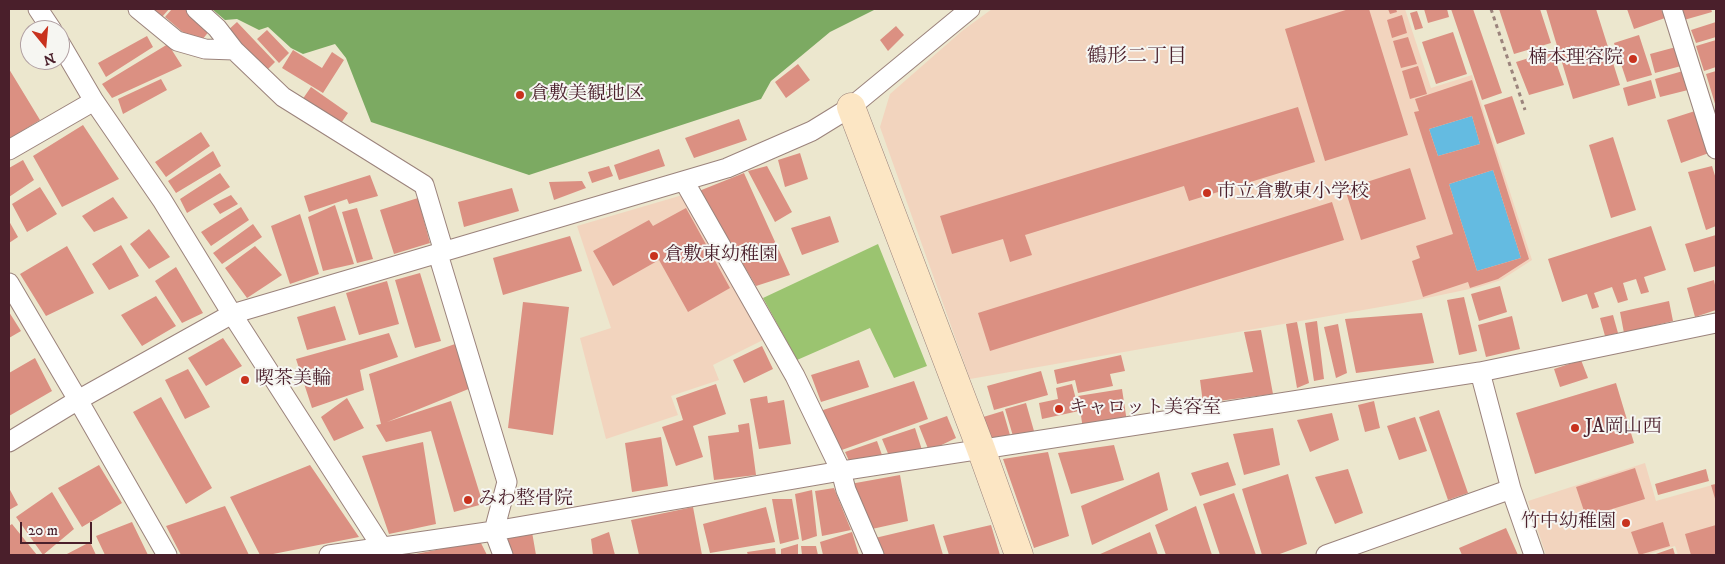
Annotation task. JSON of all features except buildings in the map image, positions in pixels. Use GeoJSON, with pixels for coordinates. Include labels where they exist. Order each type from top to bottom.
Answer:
{"type":"FeatureCollection","features":[{"type":"Feature","properties":{"kind":"street"},"geometry":{"type":"LineString","coordinates":[[38,9],[45,20]]}},
{"type":"Feature","properties":{"kind":"street"},"geometry":{"type":"LineString","coordinates":[[138,9],[178,41],[205,49],[234,50]]}},
{"type":"Feature","properties":{"kind":"street"},"geometry":{"type":"LineString","coordinates":[[196,9],[217,28],[234,50],[283,97],[424,185],[441,253],[508,482],[494,531],[502,555]]}},
{"type":"Feature","properties":{"kind":"street"},"geometry":{"type":"LineString","coordinates":[[9,442],[78,400],[232,314],[727,168],[812,132],[851,107],[970,9]]}},
{"type":"Feature","properties":{"kind":"street"},"geometry":{"type":"LineString","coordinates":[[1672,9],[1716,149]]}},
{"type":"Feature","properties":{"kind":"street"},"geometry":{"type":"LineString","coordinates":[[70,61],[94,101],[162,200],[232,314],[384,551]]}},
{"type":"Feature","properties":{"kind":"street"},"geometry":{"type":"LineString","coordinates":[[9,150],[94,101]]}},
{"type":"Feature","properties":{"kind":"street"},"geometry":{"type":"LineString","coordinates":[[851,107],[981,449],[1019,555]]}},
{"type":"Feature","properties":{"kind":"street"},"geometry":{"type":"LineString","coordinates":[[684,181],[795,376],[841,471],[846,490],[874,555]]}},
{"type":"Feature","properties":{"kind":"street"},"geometry":{"type":"LineString","coordinates":[[9,283],[167,555]]}},
{"type":"Feature","properties":{"kind":"street"},"geometry":{"type":"LineString","coordinates":[[329,555],[384,551],[841,471],[1480,372],[1716,323]]}},
{"type":"Feature","properties":{"kind":"street"},"geometry":{"type":"LineString","coordinates":[[1480,372],[1511,488],[1534,555]]}},
{"type":"Feature","properties":{"kind":"street"},"geometry":{"type":"LineString","coordinates":[[1326,555],[1511,488]]}},
{"type":"Feature","properties":{"kind":"path"},"geometry":{"type":"LineString","coordinates":[[1491,9],[1525,110]]}},
{"type":"Feature","properties":{"kind":"shaded area","name":"市立倉敷東小学校"},"geometry":{"type":"Polygon","coordinates":[[[992,9],[1405,9],[1431,88],[1472,75],[1532,260],[1501,280],[1479,287],[1403,303],[970,379],[880,127],[890,94],[962,31],[992,9]]]}},
{"type":"Feature","properties":{"kind":"shaded area"},"geometry":{"type":"Polygon","coordinates":[[[686,194],[767,338],[713,365],[719,380],[671,396],[678,415],[606,439],[580,338],[611,328],[577,226],[686,194]]]}},
{"type":"Feature","properties":{"kind":"shaded area","name":"竹中幼稚園"},"geometry":{"type":"Polygon","coordinates":[[[1645,463],[1656,501],[1716,484],[1716,555],[1678,555],[1675,546],[1645,555],[1546,555],[1528,501],[1645,463]]]}},
{"type":"Feature","properties":{"kind":"green space","name":"倉敷美観地区"},"geometry":{"type":"Polygon","coordinates":[[[212,9],[876,9],[830,32],[771,81],[761,99],[529,175],[371,122],[346,58],[335,44],[303,54],[291,48],[268,27],[259,30],[237,19],[225,20],[212,9]]]}},
{"type":"Feature","properties":{"kind":"green space"},"geometry":{"type":"Polygon","coordinates":[[[878,244],[927,366],[894,378],[870,328],[797,360],[763,298],[878,244]]]}},
{"type":"Feature","properties":{"kind":"water"},"geometry":{"type":"Polygon","coordinates":[[[1472,116],[1480,144],[1438,156],[1429,129],[1472,116]]]}},
{"type":"Feature","properties":{"kind":"water"},"geometry":{"type":"Polygon","coordinates":[[[1493,170],[1521,258],[1477,271],[1449,184],[1493,170]]]}},
{"type":"Feature","properties":{"kind":"place","name":"楠本理容院"},"geometry":{"type":"Point","coordinates":[1633,59]}},
{"type":"Feature","properties":{"kind":"place","name":"倉敷美観地区"},"geometry":{"type":"Point","coordinates":[520,95]}},
{"type":"Feature","properties":{"kind":"place","name":"市立倉敷東小学校"},"geometry":{"type":"Point","coordinates":[1207,193]}},
{"type":"Feature","properties":{"kind":"place","name":"倉敷東幼稚園"},"geometry":{"type":"Point","coordinates":[654,256]}},
{"type":"Feature","properties":{"kind":"place","name":"喫茶美輪"},"geometry":{"type":"Point","coordinates":[245,380]}},
{"type":"Feature","properties":{"kind":"place","name":"キャロット美容室"},"geometry":{"type":"Point","coordinates":[1059,409]}},
{"type":"Feature","properties":{"kind":"place","name":"JA岡山西"},"geometry":{"type":"Point","coordinates":[1575,428]}},
{"type":"Feature","properties":{"kind":"place","name":"みわ整骨院"},"geometry":{"type":"Point","coordinates":[468,500]}},
{"type":"Feature","properties":{"kind":"place","name":"竹中幼稚園"},"geometry":{"type":"Point","coordinates":[1626,523]}},
{"type":"Feature","properties":{"kind":"district","name":"鶴形二丁目"},"geometry":{"type":"Point","coordinates":[1137,58]}}]}
